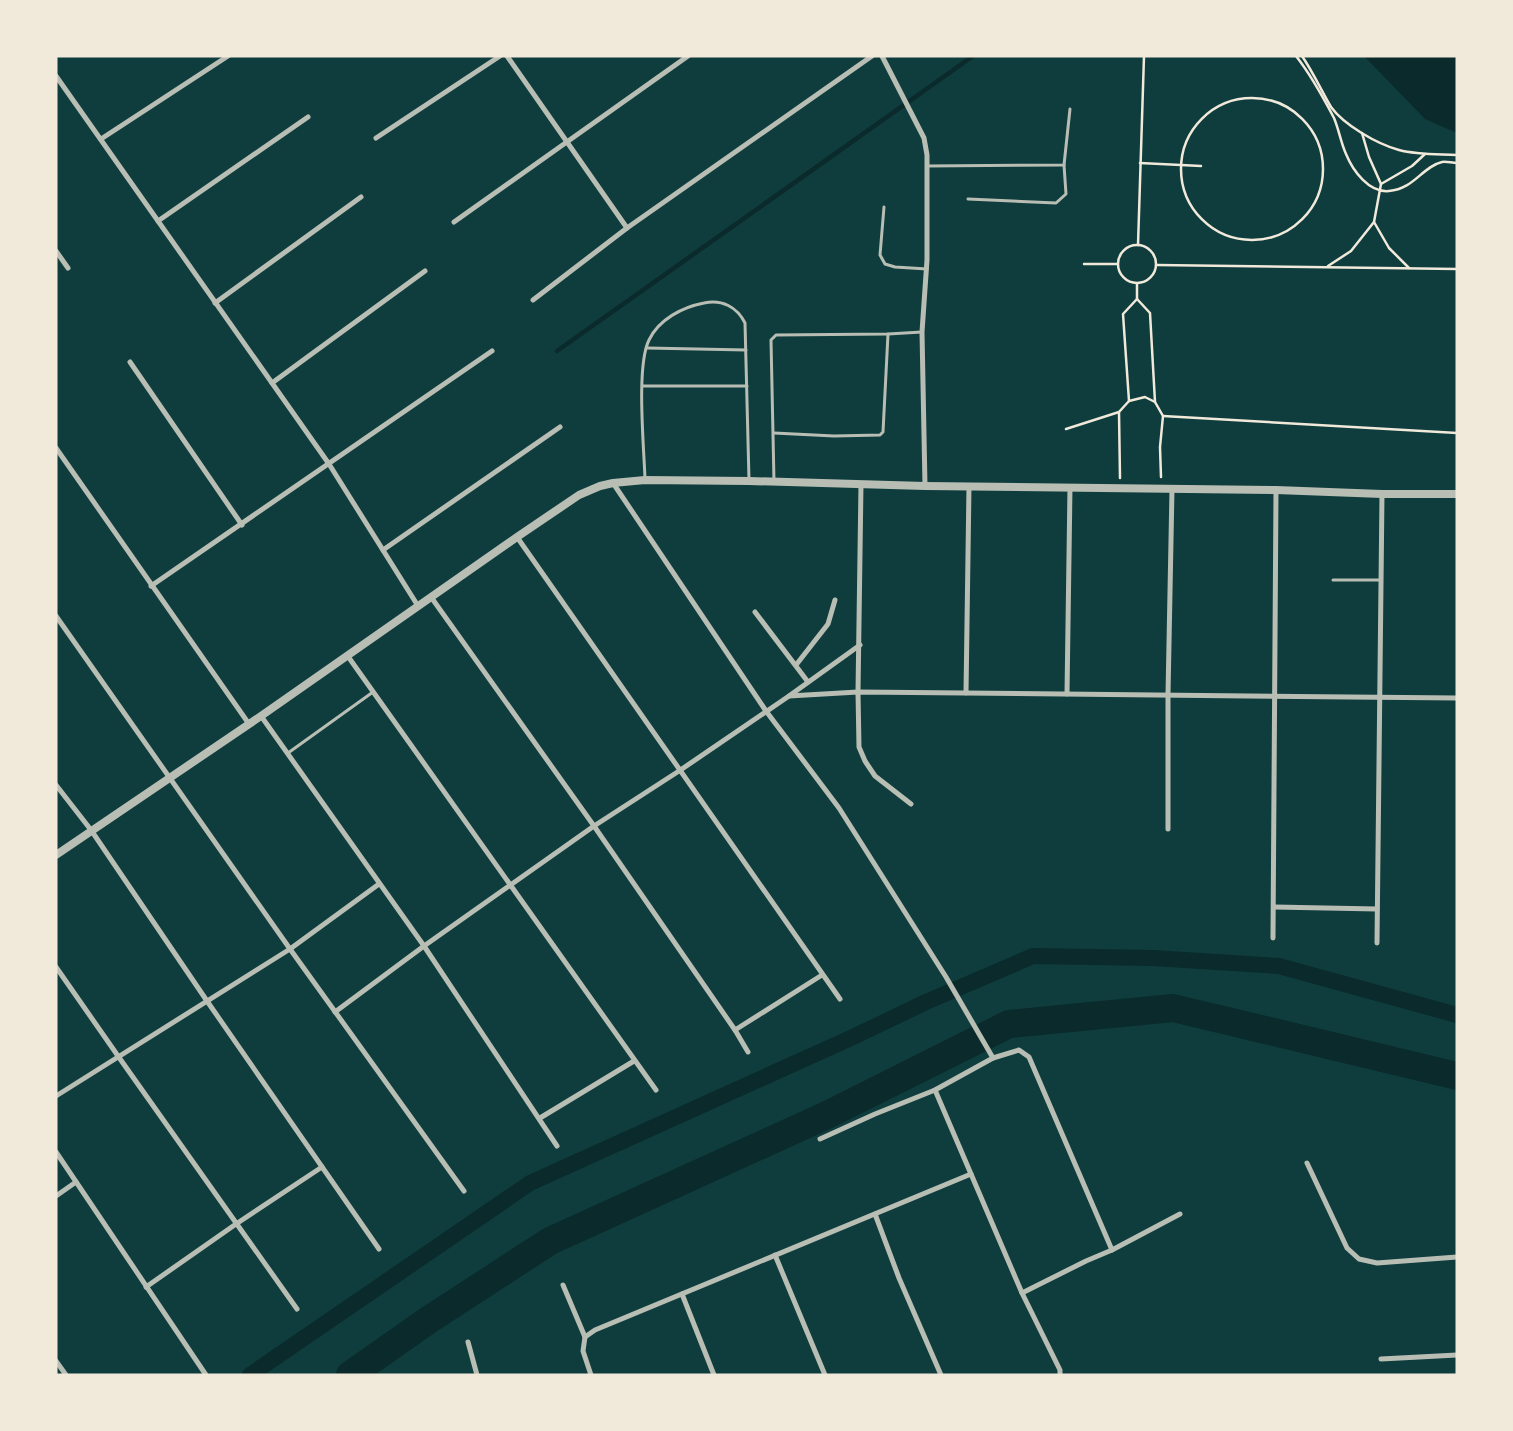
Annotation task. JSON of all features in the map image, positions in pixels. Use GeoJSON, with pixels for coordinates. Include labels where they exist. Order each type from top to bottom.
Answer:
{"type":"FeatureCollection","features":[{"type":"Feature","properties":{"kind":"street"},"geometry":{"type":"LineString","coordinates":[[101,139],[228,56]]}},
{"type":"Feature","properties":{"kind":"street"},"geometry":{"type":"LineString","coordinates":[[376,138],[500,56]]}},
{"type":"Feature","properties":{"kind":"street"},"geometry":{"type":"LineString","coordinates":[[507,56],[627,228]]}},
{"type":"Feature","properties":{"kind":"street"},"geometry":{"type":"LineString","coordinates":[[454,222],[688,56]]}},
{"type":"Feature","properties":{"kind":"street"},"geometry":{"type":"LineString","coordinates":[[533,300],[627,228],[872,56]]}},
{"type":"Feature","properties":{"kind":"street"},"geometry":{"type":"LineString","coordinates":[[882,56],[924,138],[927,155],[927,269],[922,332],[925,486]]}},
{"type":"Feature","properties":{"kind":"street"},"geometry":{"type":"LineString","coordinates":[[56,76],[329,464],[418,606]]}},
{"type":"Feature","properties":{"kind":"street"},"geometry":{"type":"LineString","coordinates":[[158,221],[308,117]]}},
{"type":"Feature","properties":{"kind":"street"},"geometry":{"type":"LineString","coordinates":[[214,303],[361,197]]}},
{"type":"Feature","properties":{"kind":"street"},"geometry":{"type":"LineString","coordinates":[[56,251],[68,268]]}},
{"type":"Feature","properties":{"kind":"street"},"geometry":{"type":"LineString","coordinates":[[272,384],[425,271]]}},
{"type":"Feature","properties":{"kind":"street"},"geometry":{"type":"LineString","coordinates":[[151,586],[242,525],[492,350]]}},
{"type":"Feature","properties":{"kind":"street"},"geometry":{"type":"LineString","coordinates":[[130,362],[242,525]]}},
{"type":"Feature","properties":{"kind":"street"},"geometry":{"type":"LineString","coordinates":[[383,550],[560,427]]}},
{"type":"Feature","properties":{"kind":"street"},"geometry":{"type":"LineString","coordinates":[[56,448],[249,724]]}},
{"type":"Feature","properties":{"kind":"street"},"geometry":{"type":"LineString","coordinates":[[56,855],[261,716],[516,536],[579,496],[600,486],[645,480],[1457,494]]}},
{"type":"Feature","properties":{"kind":"street"},"geometry":{"type":"LineString","coordinates":[[613,483],[766,711],[839,808],[964,1006],[992,1057]]}},
{"type":"Feature","properties":{"kind":"street"},"geometry":{"type":"LineString","coordinates":[[861,484],[860,645],[858,677],[859,747],[865,761],[875,776],[911,804]]}},
{"type":"Feature","properties":{"kind":"street"},"geometry":{"type":"LineString","coordinates":[[966,693],[969,486]]}},
{"type":"Feature","properties":{"kind":"street"},"geometry":{"type":"LineString","coordinates":[[1068,694],[1070,487]]}},
{"type":"Feature","properties":{"kind":"street"},"geometry":{"type":"LineString","coordinates":[[1168,830],[1168,695],[1172,489]]}},
{"type":"Feature","properties":{"kind":"street"},"geometry":{"type":"LineString","coordinates":[[1273,938],[1276,490]]}},
{"type":"Feature","properties":{"kind":"street"},"geometry":{"type":"LineString","coordinates":[[1377,943],[1382,494]]}},
{"type":"Feature","properties":{"kind":"street"},"geometry":{"type":"LineString","coordinates":[[516,536],[840,999]]}},
{"type":"Feature","properties":{"kind":"street"},"geometry":{"type":"LineString","coordinates":[[431,597],[594,826],[735,1030],[748,1052]]}},
{"type":"Feature","properties":{"kind":"street"},"geometry":{"type":"LineString","coordinates":[[796,665],[828,624],[835,600]]}},
{"type":"Feature","properties":{"kind":"street"},"geometry":{"type":"LineString","coordinates":[[754,612],[808,682]]}},
{"type":"Feature","properties":{"kind":"street"},"geometry":{"type":"LineString","coordinates":[[56,616],[290,949],[464,1192]]}},
{"type":"Feature","properties":{"kind":"street"},"geometry":{"type":"LineString","coordinates":[[336,1012],[510,884],[789,696],[860,645]]}},
{"type":"Feature","properties":{"kind":"street"},"geometry":{"type":"LineString","coordinates":[[347,655],[656,1090]]}},
{"type":"Feature","properties":{"kind":"street"},"geometry":{"type":"LineString","coordinates":[[789,696],[858,692],[1457,698]]}},
{"type":"Feature","properties":{"kind":"street"},"geometry":{"type":"LineString","coordinates":[[261,716],[424,946],[557,1146]]}},
{"type":"Feature","properties":{"kind":"street"},"geometry":{"type":"LineString","coordinates":[[56,785],[91,830],[379,1249]]}},
{"type":"Feature","properties":{"kind":"street"},"geometry":{"type":"LineString","coordinates":[[56,1096],[290,949],[379,884]]}},
{"type":"Feature","properties":{"kind":"street"},"geometry":{"type":"LineString","coordinates":[[1274,907],[1377,909]]}},
{"type":"Feature","properties":{"kind":"street"},"geometry":{"type":"LineString","coordinates":[[56,967],[298,1310]]}},
{"type":"Feature","properties":{"kind":"street"},"geometry":{"type":"LineString","coordinates":[[735,1030],[822,975]]}},
{"type":"Feature","properties":{"kind":"street"},"geometry":{"type":"LineString","coordinates":[[820,1139],[935,1090],[992,1057],[1019,1050],[1030,1057],[1112,1250]]}},
{"type":"Feature","properties":{"kind":"street"},"geometry":{"type":"LineString","coordinates":[[540,1118],[634,1061]]}},
{"type":"Feature","properties":{"kind":"street"},"geometry":{"type":"LineString","coordinates":[[935,1090],[1022,1293],[1060,1370],[1060,1375]]}},
{"type":"Feature","properties":{"kind":"street"},"geometry":{"type":"LineString","coordinates":[[56,1152],[206,1375]]}},
{"type":"Feature","properties":{"kind":"street"},"geometry":{"type":"LineString","coordinates":[[1307,1163],[1347,1248],[1359,1259],[1377,1263],[1457,1257]]}},
{"type":"Feature","properties":{"kind":"street"},"geometry":{"type":"LineString","coordinates":[[146,1287],[322,1167]]}},
{"type":"Feature","properties":{"kind":"street"},"geometry":{"type":"LineString","coordinates":[[585,1338],[595,1330],[971,1174]]}},
{"type":"Feature","properties":{"kind":"street"},"geometry":{"type":"LineString","coordinates":[[56,1196],[76,1182]]}},
{"type":"Feature","properties":{"kind":"street"},"geometry":{"type":"LineString","coordinates":[[875,1214],[899,1278],[941,1375]]}},
{"type":"Feature","properties":{"kind":"street"},"geometry":{"type":"LineString","coordinates":[[1022,1293],[1112,1250],[1180,1214]]}},
{"type":"Feature","properties":{"kind":"street"},"geometry":{"type":"LineString","coordinates":[[775,1256],[826,1375]]}},
{"type":"Feature","properties":{"kind":"street"},"geometry":{"type":"LineString","coordinates":[[562,1285],[585,1338],[583,1351],[591,1375]]}},
{"type":"Feature","properties":{"kind":"street"},"geometry":{"type":"LineString","coordinates":[[682,1294],[714,1375]]}},
{"type":"Feature","properties":{"kind":"street"},"geometry":{"type":"LineString","coordinates":[[468,1342],[477,1375]]}},
{"type":"Feature","properties":{"kind":"street"},"geometry":{"type":"LineString","coordinates":[[1382,1359],[1457,1355]]}},
{"type":"Feature","properties":{"kind":"street"},"geometry":{"type":"LineString","coordinates":[[56,1361],[66,1375]]}},
{"type":"Feature","properties":{"kind":"lane"},"geometry":{"type":"LineString","coordinates":[[968,199],[1056,202],[1066,194],[1064,165],[1070,109]]}},
{"type":"Feature","properties":{"kind":"lane"},"geometry":{"type":"LineString","coordinates":[[927,166],[1064,165]]}},
{"type":"Feature","properties":{"kind":"lane"},"geometry":{"type":"LineString","coordinates":[[884,207],[880,255],[885,264],[895,267],[927,269]]}},
{"type":"Feature","properties":{"kind":"lane"},"geometry":{"type":"LineString","coordinates":[[645,480],[643,362],[648,341],[657,328],[668,318],[689,307],[714,302],[730,306],[736,310],[742,316],[745,323],[749,481]]}},
{"type":"Feature","properties":{"kind":"lane"},"geometry":{"type":"LineString","coordinates":[[774,482],[772,340],[776,334],[888,334],[922,332]]}},
{"type":"Feature","properties":{"kind":"lane"},"geometry":{"type":"LineString","coordinates":[[774,432],[834,436],[880,435],[883,432],[888,334]]}},
{"type":"Feature","properties":{"kind":"lane"},"geometry":{"type":"LineString","coordinates":[[647,348],[746,350]]}},
{"type":"Feature","properties":{"kind":"lane"},"geometry":{"type":"LineString","coordinates":[[643,386],[747,386]]}},
{"type":"Feature","properties":{"kind":"lane"},"geometry":{"type":"LineString","coordinates":[[1333,580],[1380,580]]}},
{"type":"Feature","properties":{"kind":"lane"},"geometry":{"type":"LineString","coordinates":[[288,753],[373,691]]}},
{"type":"Feature","properties":{"kind":"path"},"geometry":{"type":"LineString","coordinates":[[1138,245],[1144,56]]}},
{"type":"Feature","properties":{"kind":"path"},"geometry":{"type":"LineString","coordinates":[[1296,56],[1309,72],[1334,119],[1345,154],[1354,171],[1368,185],[1379,191],[1400,190],[1416,181],[1430,168],[1442,162],[1457,163]]}},
{"type":"Feature","properties":{"kind":"path"},"geometry":{"type":"LineString","coordinates":[[1302,56],[1312,70],[1332,108],[1350,125],[1362,133],[1398,150],[1425,154],[1457,155]]}},
{"type":"Feature","properties":{"kind":"path"},"geometry":{"type":"LineString","coordinates":[[1256,96],[1281,104],[1306,120],[1318,145],[1325,173],[1317,198],[1301,223],[1274,236],[1248,242],[1221,233],[1198,218],[1184,190],[1179,165],[1188,134],[1203,114],[1229,100],[1256,96]]}},
{"type":"Feature","properties":{"kind":"path"},"geometry":{"type":"LineString","coordinates":[[1327,267],[1350,250],[1374,222],[1381,184],[1369,157],[1362,133]]}},
{"type":"Feature","properties":{"kind":"path"},"geometry":{"type":"LineString","coordinates":[[1381,184],[1412,166],[1425,154]]}},
{"type":"Feature","properties":{"kind":"path"},"geometry":{"type":"LineString","coordinates":[[1140,163],[1201,166]]}},
{"type":"Feature","properties":{"kind":"path"},"geometry":{"type":"LineString","coordinates":[[1374,222],[1389,248],[1409,268]]}},
{"type":"Feature","properties":{"kind":"path"},"geometry":{"type":"LineString","coordinates":[[1138,245],[1152,251],[1157,265],[1151,279],[1137,284],[1123,278],[1117,264],[1123,250],[1138,245]]}},
{"type":"Feature","properties":{"kind":"path"},"geometry":{"type":"LineString","coordinates":[[1084,264],[1117,264]]}},
{"type":"Feature","properties":{"kind":"path"},"geometry":{"type":"LineString","coordinates":[[1157,265],[1457,269]]}},
{"type":"Feature","properties":{"kind":"path"},"geometry":{"type":"LineString","coordinates":[[1137,284],[1137,299],[1150,313],[1155,402],[1163,416],[1160,447],[1162,488]]}},
{"type":"Feature","properties":{"kind":"path"},"geometry":{"type":"LineString","coordinates":[[1129,401],[1123,314],[1137,299]]}},
{"type":"Feature","properties":{"kind":"path"},"geometry":{"type":"LineString","coordinates":[[1066,429],[1119,412],[1129,401],[1145,396],[1155,402]]}},
{"type":"Feature","properties":{"kind":"path"},"geometry":{"type":"LineString","coordinates":[[1119,412],[1120,488]]}},
{"type":"Feature","properties":{"kind":"path"},"geometry":{"type":"LineString","coordinates":[[1163,416],[1457,434]]}},
{"type":"Feature","properties":{"kind":"water"},"geometry":{"type":"Polygon","coordinates":[[[1364,56],[1457,56],[1457,133],[1425,119],[1364,56]]]}},
{"type":"Feature","properties":{"kind":"waterway"},"geometry":{"type":"LineString","coordinates":[[557,351],[973,56]]}},
{"type":"Feature","properties":{"kind":"waterway"},"geometry":{"type":"LineString","coordinates":[[250,1375],[530,1183],[926,1002],[1033,956],[1153,958],[1279,966],[1457,1015]]}},
{"type":"Feature","properties":{"kind":"waterway"},"geometry":{"type":"LineString","coordinates":[[350,1375],[430,1319],[550,1241],[827,1115],[1009,1024],[1173,1008],[1457,1076]]}}]}
